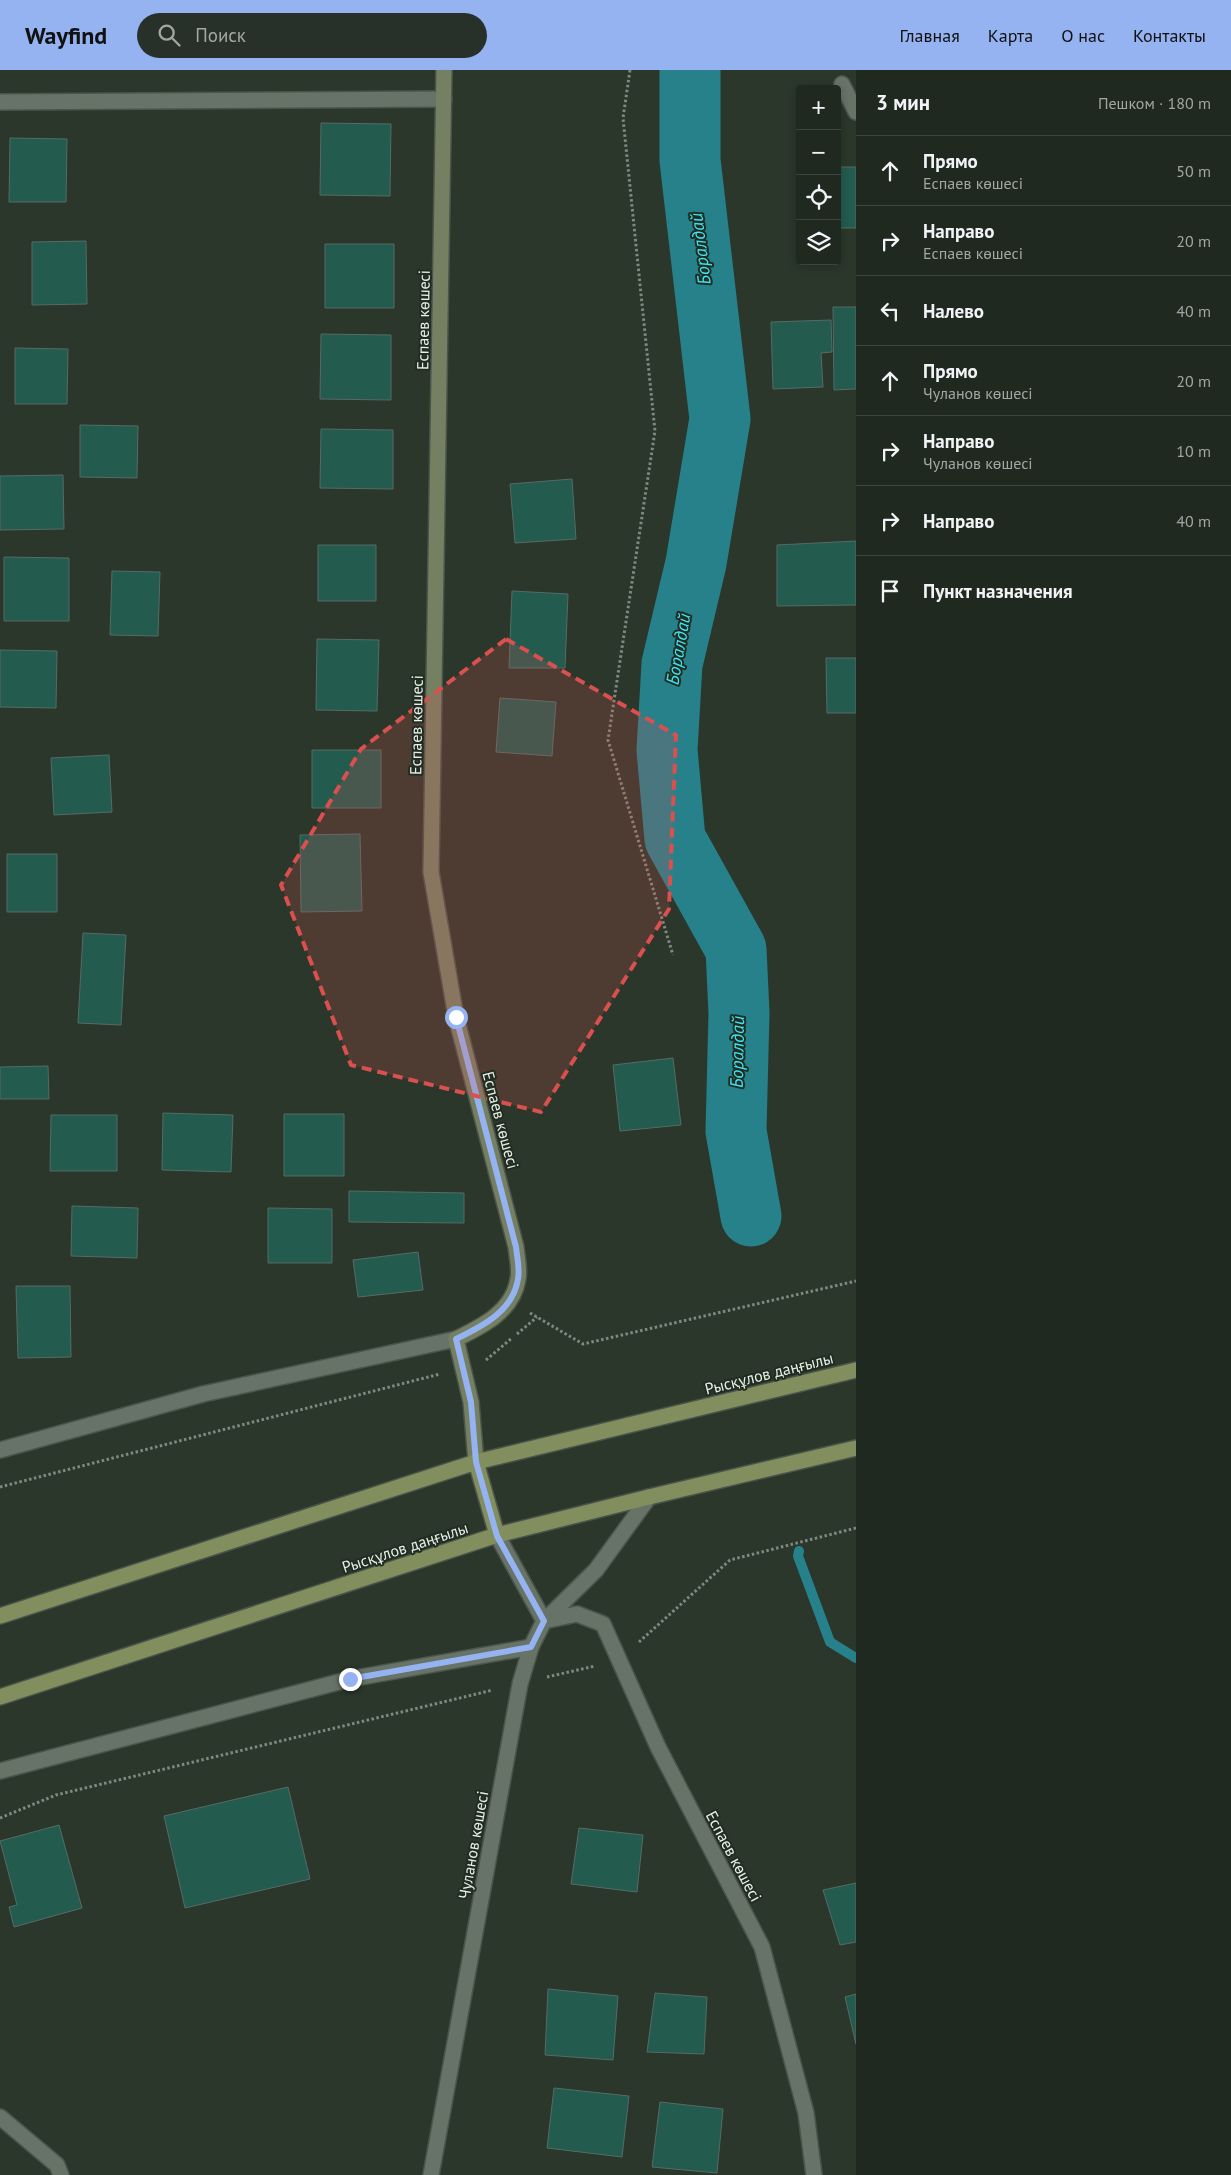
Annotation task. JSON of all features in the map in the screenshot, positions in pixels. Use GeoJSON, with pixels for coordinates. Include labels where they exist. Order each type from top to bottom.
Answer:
{"type":"FeatureCollection","features":[{"type":"Feature","properties":{"kind":"main road","name":"Рысқұлов даңғылы"},"geometry":{"type":"LineString","coordinates":[[0,1616],[476,1462],[856,1370]]}},
{"type":"Feature","properties":{"kind":"main road","name":"Рысқұлов даңғылы"},"geometry":{"type":"LineString","coordinates":[[0,1697],[497,1536],[649,1497],[856,1448]]}},
{"type":"Feature","properties":{"kind":"main road"},"geometry":{"type":"LineString","coordinates":[[476,1462],[497,1536]]}},
{"type":"Feature","properties":{"kind":"street","name":"Еспаев көшесі"},"geometry":{"type":"LineString","coordinates":[[444,70],[431,872],[456,1017],[516,1247],[519,1278],[510,1301],[487,1324],[456,1339]]}},
{"type":"Feature","properties":{"kind":"street"},"geometry":{"type":"LineString","coordinates":[[842,84],[856,112]]}},
{"type":"Feature","properties":{"kind":"street"},"geometry":{"type":"LineString","coordinates":[[0,102],[444,98]]}},
{"type":"Feature","properties":{"kind":"street"},"geometry":{"type":"LineString","coordinates":[[0,1450],[203,1394],[456,1339],[471,1402],[476,1462]]}},
{"type":"Feature","properties":{"kind":"street","name":"Чуланов көшесі"},"geometry":{"type":"LineString","coordinates":[[431,2175],[520,1684],[531,1647],[544,1621],[596,1570],[649,1497]]}},
{"type":"Feature","properties":{"kind":"street"},"geometry":{"type":"LineString","coordinates":[[497,1536],[544,1621]]}},
{"type":"Feature","properties":{"kind":"street","name":"Еспаев көшесі"},"geometry":{"type":"LineString","coordinates":[[544,1621],[577,1614],[603,1624],[658,1747],[762,1948],[806,2112],[814,2175]]}},
{"type":"Feature","properties":{"kind":"street"},"geometry":{"type":"LineString","coordinates":[[0,1770],[350,1679],[531,1647]]}},
{"type":"Feature","properties":{"kind":"street"},"geometry":{"type":"LineString","coordinates":[[0,2117],[57,2165],[62,2175]]}},
{"type":"Feature","properties":{"kind":"path"},"geometry":{"type":"LineString","coordinates":[[630,70],[623,118],[655,431],[608,740],[673,954]]}},
{"type":"Feature","properties":{"kind":"path"},"geometry":{"type":"LineString","coordinates":[[510,1301],[583,1344],[856,1281]]}},
{"type":"Feature","properties":{"kind":"path"},"geometry":{"type":"LineString","coordinates":[[0,1487],[483,1363],[537,1317]]}},
{"type":"Feature","properties":{"kind":"highlighted area"},"geometry":{"type":"Polygon","coordinates":[[[506,639],[676,735],[669,909],[541,1112],[351,1065],[281,885],[361,749],[506,639]]]}},
{"type":"Feature","properties":{"kind":"building"},"geometry":{"type":"Polygon","coordinates":[[[321,123],[391,124],[390,196],[320,195],[321,123]]]}},
{"type":"Feature","properties":{"kind":"building"},"geometry":{"type":"Polygon","coordinates":[[[10,138],[67,139],[66,202],[9,202],[10,138]]]}},
{"type":"Feature","properties":{"kind":"building"},"geometry":{"type":"Polygon","coordinates":[[[841,167],[856,167],[856,228],[841,228],[841,167]]]}},
{"type":"Feature","properties":{"kind":"building"},"geometry":{"type":"Polygon","coordinates":[[[86,241],[87,304],[32,305],[32,242],[86,241]]]}},
{"type":"Feature","properties":{"kind":"building"},"geometry":{"type":"Polygon","coordinates":[[[325,244],[394,244],[394,308],[325,308],[325,244]]]}},
{"type":"Feature","properties":{"kind":"building"},"geometry":{"type":"Polygon","coordinates":[[[833,307],[856,307],[856,389],[834,390],[833,307]]]}},
{"type":"Feature","properties":{"kind":"building"},"geometry":{"type":"Polygon","coordinates":[[[831,320],[832,352],[821,353],[823,387],[773,389],[771,322],[831,320]]]}},
{"type":"Feature","properties":{"kind":"building"},"geometry":{"type":"Polygon","coordinates":[[[321,334],[391,335],[391,400],[320,399],[321,334]]]}},
{"type":"Feature","properties":{"kind":"building"},"geometry":{"type":"Polygon","coordinates":[[[15,348],[68,349],[67,404],[15,404],[15,348]]]}},
{"type":"Feature","properties":{"kind":"building"},"geometry":{"type":"Polygon","coordinates":[[[80,425],[138,426],[137,478],[80,477],[80,425]]]}},
{"type":"Feature","properties":{"kind":"building"},"geometry":{"type":"Polygon","coordinates":[[[321,429],[393,430],[393,489],[320,488],[321,429]]]}},
{"type":"Feature","properties":{"kind":"building"},"geometry":{"type":"Polygon","coordinates":[[[63,475],[64,529],[0,530],[0,476],[63,475]]]}},
{"type":"Feature","properties":{"kind":"building"},"geometry":{"type":"Polygon","coordinates":[[[572,479],[576,539],[515,543],[510,484],[572,479]]]}},
{"type":"Feature","properties":{"kind":"building"},"geometry":{"type":"Polygon","coordinates":[[[856,541],[856,605],[777,606],[777,545],[856,541]]]}},
{"type":"Feature","properties":{"kind":"building"},"geometry":{"type":"Polygon","coordinates":[[[318,545],[376,545],[376,601],[318,601],[318,545]]]}},
{"type":"Feature","properties":{"kind":"building"},"geometry":{"type":"Polygon","coordinates":[[[4,557],[69,558],[69,621],[4,621],[4,557]]]}},
{"type":"Feature","properties":{"kind":"building"},"geometry":{"type":"Polygon","coordinates":[[[112,571],[160,572],[158,636],[110,635],[112,571]]]}},
{"type":"Feature","properties":{"kind":"building"},"geometry":{"type":"Polygon","coordinates":[[[512,591],[568,594],[565,668],[509,668],[512,591]]]}},
{"type":"Feature","properties":{"kind":"building"},"geometry":{"type":"Polygon","coordinates":[[[317,639],[379,640],[377,711],[316,710],[317,639]]]}},
{"type":"Feature","properties":{"kind":"building"},"geometry":{"type":"Polygon","coordinates":[[[0,650],[57,651],[56,708],[0,707],[0,650]]]}},
{"type":"Feature","properties":{"kind":"building"},"geometry":{"type":"Polygon","coordinates":[[[826,658],[856,658],[856,713],[827,713],[826,658]]]}},
{"type":"Feature","properties":{"kind":"building"},"geometry":{"type":"Polygon","coordinates":[[[500,698],[556,702],[552,756],[496,752],[500,698]]]}},
{"type":"Feature","properties":{"kind":"building"},"geometry":{"type":"Polygon","coordinates":[[[312,750],[381,750],[381,808],[312,808],[312,750]]]}},
{"type":"Feature","properties":{"kind":"building"},"geometry":{"type":"Polygon","coordinates":[[[109,755],[112,812],[54,815],[51,758],[109,755]]]}},
{"type":"Feature","properties":{"kind":"building"},"geometry":{"type":"Polygon","coordinates":[[[360,834],[362,911],[301,912],[300,835],[360,834]]]}},
{"type":"Feature","properties":{"kind":"building"},"geometry":{"type":"Polygon","coordinates":[[[7,854],[57,854],[57,912],[7,912],[7,854]]]}},
{"type":"Feature","properties":{"kind":"building"},"geometry":{"type":"Polygon","coordinates":[[[83,933],[126,935],[121,1025],[78,1023],[83,933]]]}},
{"type":"Feature","properties":{"kind":"building"},"geometry":{"type":"Polygon","coordinates":[[[673,1058],[681,1125],[620,1131],[613,1065],[673,1058]]]}},
{"type":"Feature","properties":{"kind":"building"},"geometry":{"type":"Polygon","coordinates":[[[48,1066],[49,1099],[0,1099],[0,1067],[48,1066]]]}},
{"type":"Feature","properties":{"kind":"building"},"geometry":{"type":"Polygon","coordinates":[[[163,1113],[233,1115],[231,1172],[162,1170],[163,1113]]]}},
{"type":"Feature","properties":{"kind":"building"},"geometry":{"type":"Polygon","coordinates":[[[284,1114],[344,1114],[344,1176],[284,1176],[284,1114]]]}},
{"type":"Feature","properties":{"kind":"building"},"geometry":{"type":"Polygon","coordinates":[[[51,1115],[117,1115],[117,1171],[50,1171],[51,1115]]]}},
{"type":"Feature","properties":{"kind":"building"},"geometry":{"type":"Polygon","coordinates":[[[349,1191],[464,1193],[464,1223],[349,1222],[349,1191]]]}},
{"type":"Feature","properties":{"kind":"building"},"geometry":{"type":"Polygon","coordinates":[[[72,1206],[138,1208],[137,1258],[71,1256],[72,1206]]]}},
{"type":"Feature","properties":{"kind":"building"},"geometry":{"type":"Polygon","coordinates":[[[268,1208],[332,1209],[332,1263],[268,1263],[268,1208]]]}},
{"type":"Feature","properties":{"kind":"building"},"geometry":{"type":"Polygon","coordinates":[[[418,1252],[423,1290],[358,1297],[353,1260],[418,1252]]]}},
{"type":"Feature","properties":{"kind":"building"},"geometry":{"type":"Polygon","coordinates":[[[16,1286],[70,1286],[71,1357],[18,1358],[16,1286]]]}},
{"type":"Feature","properties":{"kind":"building"},"geometry":{"type":"Polygon","coordinates":[[[288,1787],[310,1879],[185,1908],[164,1816],[288,1787]]]}},
{"type":"Feature","properties":{"kind":"building"},"geometry":{"type":"Polygon","coordinates":[[[59,1825],[82,1908],[14,1927],[9,1907],[17,1905],[0,1841],[59,1825]]]}},
{"type":"Feature","properties":{"kind":"building"},"geometry":{"type":"Polygon","coordinates":[[[579,1828],[643,1835],[637,1892],[571,1884],[579,1828]]]}},
{"type":"Feature","properties":{"kind":"building"},"geometry":{"type":"Polygon","coordinates":[[[856,1883],[856,1942],[840,1945],[823,1890],[856,1883]]]}},
{"type":"Feature","properties":{"kind":"building"},"geometry":{"type":"Polygon","coordinates":[[[548,1989],[618,1996],[613,2060],[545,2055],[548,1989]]]}},
{"type":"Feature","properties":{"kind":"building"},"geometry":{"type":"Polygon","coordinates":[[[655,1993],[707,1997],[704,2054],[647,2052],[655,1993]]]}},
{"type":"Feature","properties":{"kind":"building"},"geometry":{"type":"Polygon","coordinates":[[[856,1994],[856,2044],[845,1997],[856,1994]]]}},
{"type":"Feature","properties":{"kind":"building"},"geometry":{"type":"Polygon","coordinates":[[[554,2088],[629,2096],[622,2157],[547,2148],[554,2088]]]}},
{"type":"Feature","properties":{"kind":"building"},"geometry":{"type":"Polygon","coordinates":[[[660,2102],[723,2109],[717,2173],[652,2167],[660,2102]]]}},
{"type":"Feature","properties":{"kind":"waterway","name":"Боралдай"},"geometry":{"type":"LineString","coordinates":[[690,70],[690,160],[720,419],[696,563],[672,664],[667,750],[675,839],[736,949],[739,1013],[736,1131],[751,1216]]}},
{"type":"Feature","properties":{"kind":"waterway"},"geometry":{"type":"LineString","coordinates":[[799,1551],[798,1556],[830,1642],[856,1658]]}},
{"type":"Feature","properties":{"kind":"route"},"geometry":{"type":"LineString","coordinates":[[350,1679],[531,1647],[544,1621],[497,1536],[476,1462],[471,1402],[456,1339],[487,1324],[510,1301],[519,1278],[516,1247],[456,1017]]}}]}
